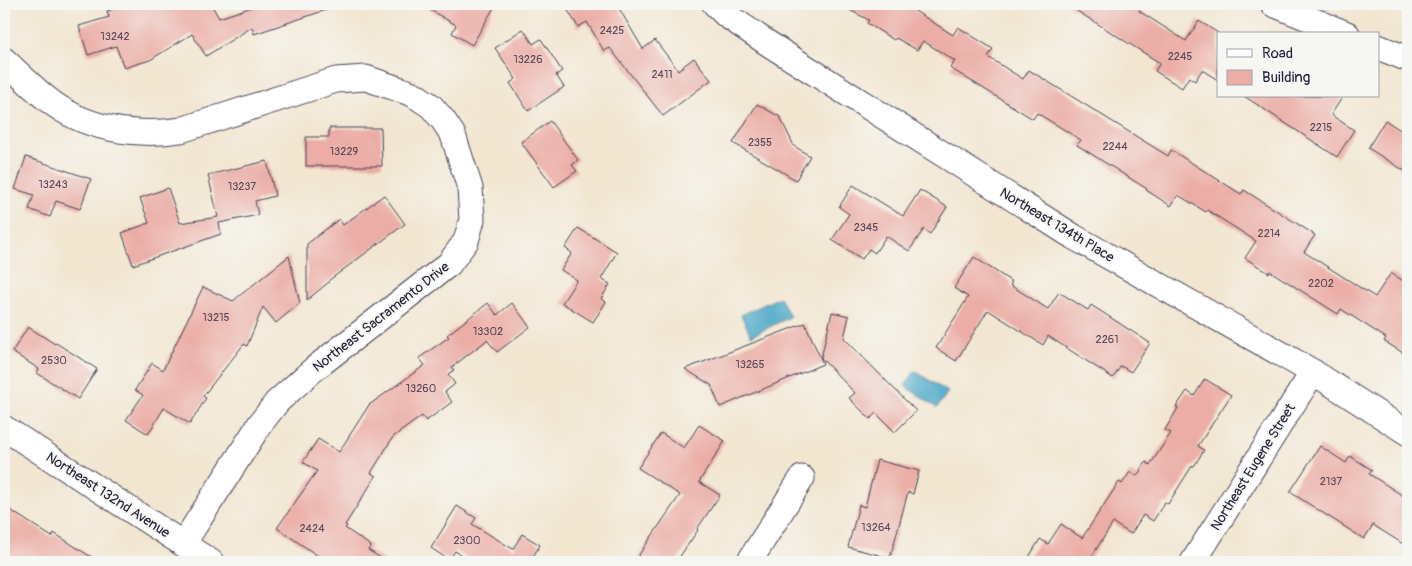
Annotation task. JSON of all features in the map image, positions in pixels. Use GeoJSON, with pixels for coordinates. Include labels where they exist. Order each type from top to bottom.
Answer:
{"type":"FeatureCollection","features":[{"type":"Feature","properties":{"kind":"street","name":"Northeast 134th Place"},"geometry":{"type":"LineString","coordinates":[[715,4],[726,15],[768,44],[1074,237],[1313,372],[1408,433]]}},
{"type":"Feature","properties":{"kind":"street"},"geometry":{"type":"LineString","coordinates":[[1273,4],[1342,32]]}},
{"type":"Feature","properties":{"kind":"street"},"geometry":{"type":"LineString","coordinates":[[1380,48],[1408,59]]}},
{"type":"Feature","properties":{"kind":"street","name":"Northeast Sacramento Drive"},"geometry":{"type":"LineString","coordinates":[[4,60],[54,104],[91,124],[113,129],[163,132],[181,130],[336,80],[366,78],[414,94],[431,106],[443,120],[452,135],[470,188],[472,220],[466,241],[449,264],[314,369],[277,402],[260,424],[184,544]]}},
{"type":"Feature","properties":{"kind":"street","name":"Northeast Eugene Street"},"geometry":{"type":"LineString","coordinates":[[1193,562],[1313,372]]}},
{"type":"Feature","properties":{"kind":"street","name":"Northeast 132nd Avenue"},"geometry":{"type":"LineString","coordinates":[[4,428],[212,562]]}},
{"type":"Feature","properties":{"kind":"street"},"geometry":{"type":"LineString","coordinates":[[750,562],[802,478]]}},
{"type":"Feature","properties":{"kind":"water"},"geometry":{"type":"Polygon","coordinates":[[[780,297],[790,317],[751,336],[741,315],[780,297]]]}},
{"type":"Feature","properties":{"kind":"water"},"geometry":{"type":"Polygon","coordinates":[[[915,371],[948,392],[937,408],[905,386],[915,371]]]}},
{"type":"Feature","properties":{"kind":"building"},"geometry":{"type":"Polygon","coordinates":[[[130,4],[211,4],[219,18],[261,4],[334,4],[335,7],[254,34],[252,27],[206,56],[192,34],[150,60],[124,68],[116,46],[88,55],[79,26],[109,17],[107,11],[130,4]]]}},
{"type":"Feature","properties":{"kind":"building"},"geometry":{"type":"Polygon","coordinates":[[[420,4],[496,4],[472,45],[452,33],[456,25],[420,4]]]}},
{"type":"Feature","properties":{"kind":"building"},"geometry":{"type":"Polygon","coordinates":[[[564,4],[619,4],[617,5],[643,49],[655,40],[678,70],[694,58],[711,80],[663,116],[610,48],[604,51],[587,22],[578,27],[564,4]]]}},
{"type":"Feature","properties":{"kind":"building"},"geometry":{"type":"Polygon","coordinates":[[[838,4],[920,4],[915,11],[953,35],[958,27],[993,49],[988,57],[1023,79],[1029,70],[1168,156],[1171,150],[1241,194],[1244,190],[1315,235],[1304,252],[1375,297],[1391,273],[1408,284],[1408,356],[1384,341],[1386,338],[1341,309],[1338,314],[1270,271],[1269,273],[1245,258],[1256,241],[1207,210],[1206,212],[1178,195],[1171,206],[1077,145],[1081,140],[1037,113],[1033,119],[950,68],[955,61],[923,41],[917,50],[896,38],[894,40],[867,23],[869,20],[838,4]]]}},
{"type":"Feature","properties":{"kind":"building"},"geometry":{"type":"Polygon","coordinates":[[[1066,4],[1144,4],[1139,11],[1186,41],[1199,21],[1217,32],[1217,79],[1202,70],[1195,81],[1189,77],[1182,88],[1155,71],[1160,63],[1066,4]]]}},
{"type":"Feature","properties":{"kind":"building"},"geometry":{"type":"Polygon","coordinates":[[[523,29],[533,44],[541,39],[562,71],[556,75],[564,87],[528,111],[510,83],[516,79],[495,48],[523,29]]]}},
{"type":"Feature","properties":{"kind":"building"},"geometry":{"type":"Polygon","coordinates":[[[1247,98],[1342,98],[1331,115],[1354,130],[1337,157],[1247,98]]]}},
{"type":"Feature","properties":{"kind":"building"},"geometry":{"type":"Polygon","coordinates":[[[757,104],[780,117],[794,146],[810,156],[796,180],[733,143],[757,104]]]}},
{"type":"Feature","properties":{"kind":"building"},"geometry":{"type":"Polygon","coordinates":[[[1385,120],[1408,135],[1408,173],[1368,148],[1385,120]]]}},
{"type":"Feature","properties":{"kind":"building"},"geometry":{"type":"Polygon","coordinates":[[[550,121],[578,160],[572,165],[577,171],[554,187],[521,142],[550,121]]]}},
{"type":"Feature","properties":{"kind":"building"},"geometry":{"type":"Polygon","coordinates":[[[329,128],[381,128],[382,166],[306,166],[306,137],[329,137],[329,128]]]}},
{"type":"Feature","properties":{"kind":"building"},"geometry":{"type":"Polygon","coordinates":[[[26,157],[91,179],[80,209],[56,201],[50,217],[29,209],[34,195],[15,189],[26,157]]]}},
{"type":"Feature","properties":{"kind":"building"},"geometry":{"type":"Polygon","coordinates":[[[267,161],[275,196],[255,201],[258,215],[219,223],[221,234],[133,265],[122,233],[149,223],[140,198],[168,188],[180,223],[218,217],[208,175],[267,161]]]}},
{"type":"Feature","properties":{"kind":"building"},"geometry":{"type":"Polygon","coordinates":[[[853,185],[903,216],[920,190],[947,207],[930,234],[924,229],[909,251],[886,236],[875,253],[869,249],[862,259],[832,240],[849,214],[839,207],[853,185]]]}},
{"type":"Feature","properties":{"kind":"building"},"geometry":{"type":"Polygon","coordinates":[[[384,195],[405,224],[328,281],[307,300],[307,244],[339,219],[343,225],[384,195]]]}},
{"type":"Feature","properties":{"kind":"building"},"geometry":{"type":"Polygon","coordinates":[[[578,228],[617,252],[601,279],[610,284],[601,299],[606,302],[593,322],[562,303],[577,280],[561,270],[572,253],[565,248],[578,228]]]}},
{"type":"Feature","properties":{"kind":"building"},"geometry":{"type":"Polygon","coordinates":[[[289,256],[300,303],[276,323],[263,307],[247,346],[244,344],[203,396],[206,398],[190,424],[164,408],[148,434],[126,420],[143,395],[135,390],[152,363],[163,370],[203,287],[233,301],[289,256]]]}},
{"type":"Feature","properties":{"kind":"building"},"geometry":{"type":"Polygon","coordinates":[[[974,257],[1012,282],[1010,285],[1048,309],[1059,292],[1088,310],[1091,305],[1150,343],[1131,372],[1121,366],[1113,378],[1048,336],[1043,345],[988,310],[956,361],[936,348],[968,297],[954,288],[974,257]]]}},
{"type":"Feature","properties":{"kind":"building"},"geometry":{"type":"Polygon","coordinates":[[[488,303],[497,315],[512,303],[530,327],[497,352],[487,340],[452,367],[454,370],[448,374],[455,384],[445,392],[452,402],[426,421],[422,416],[393,437],[371,473],[376,476],[345,525],[347,526],[345,528],[371,546],[368,550],[387,562],[327,562],[277,528],[317,471],[303,462],[318,439],[339,452],[369,405],[425,365],[419,358],[449,337],[447,335],[488,303]]]}},
{"type":"Feature","properties":{"kind":"building"},"geometry":{"type":"Polygon","coordinates":[[[832,312],[849,316],[844,338],[916,411],[895,432],[876,413],[870,419],[849,398],[855,393],[821,358],[832,312]]]}},
{"type":"Feature","properties":{"kind":"building"},"geometry":{"type":"Polygon","coordinates":[[[805,323],[823,364],[720,407],[711,385],[685,369],[805,323]]]}},
{"type":"Feature","properties":{"kind":"building"},"geometry":{"type":"Polygon","coordinates":[[[28,327],[97,369],[78,399],[37,373],[39,369],[12,352],[28,327]]]}},
{"type":"Feature","properties":{"kind":"building"},"geometry":{"type":"Polygon","coordinates":[[[1205,379],[1231,395],[1198,446],[1204,450],[1168,504],[1165,502],[1153,521],[1143,515],[1131,534],[1113,523],[1088,562],[1026,562],[1040,539],[1048,544],[1061,524],[1082,538],[1119,482],[1122,484],[1130,472],[1137,476],[1146,462],[1150,465],[1171,433],[1165,430],[1178,408],[1176,407],[1187,391],[1194,396],[1205,379]]]}},
{"type":"Feature","properties":{"kind":"building"},"geometry":{"type":"Polygon","coordinates":[[[699,425],[725,441],[699,482],[720,495],[676,562],[634,562],[680,495],[638,468],[661,433],[684,448],[699,425]]]}},
{"type":"Feature","properties":{"kind":"building"},"geometry":{"type":"Polygon","coordinates":[[[1320,446],[1346,463],[1350,456],[1372,470],[1369,474],[1408,499],[1408,547],[1373,525],[1364,539],[1290,492],[1320,446]]]}},
{"type":"Feature","properties":{"kind":"building"},"geometry":{"type":"Polygon","coordinates":[[[877,460],[919,471],[913,494],[908,492],[890,558],[848,547],[859,505],[865,507],[877,460]]]}},
{"type":"Feature","properties":{"kind":"building"},"geometry":{"type":"Polygon","coordinates":[[[4,506],[52,537],[54,533],[99,562],[15,562],[4,555],[4,506]]]}},
{"type":"Feature","properties":{"kind":"building"},"geometry":{"type":"Polygon","coordinates":[[[457,506],[476,518],[472,524],[513,549],[522,534],[540,545],[531,560],[535,562],[473,562],[455,551],[449,560],[431,548],[457,506]]]}}]}
